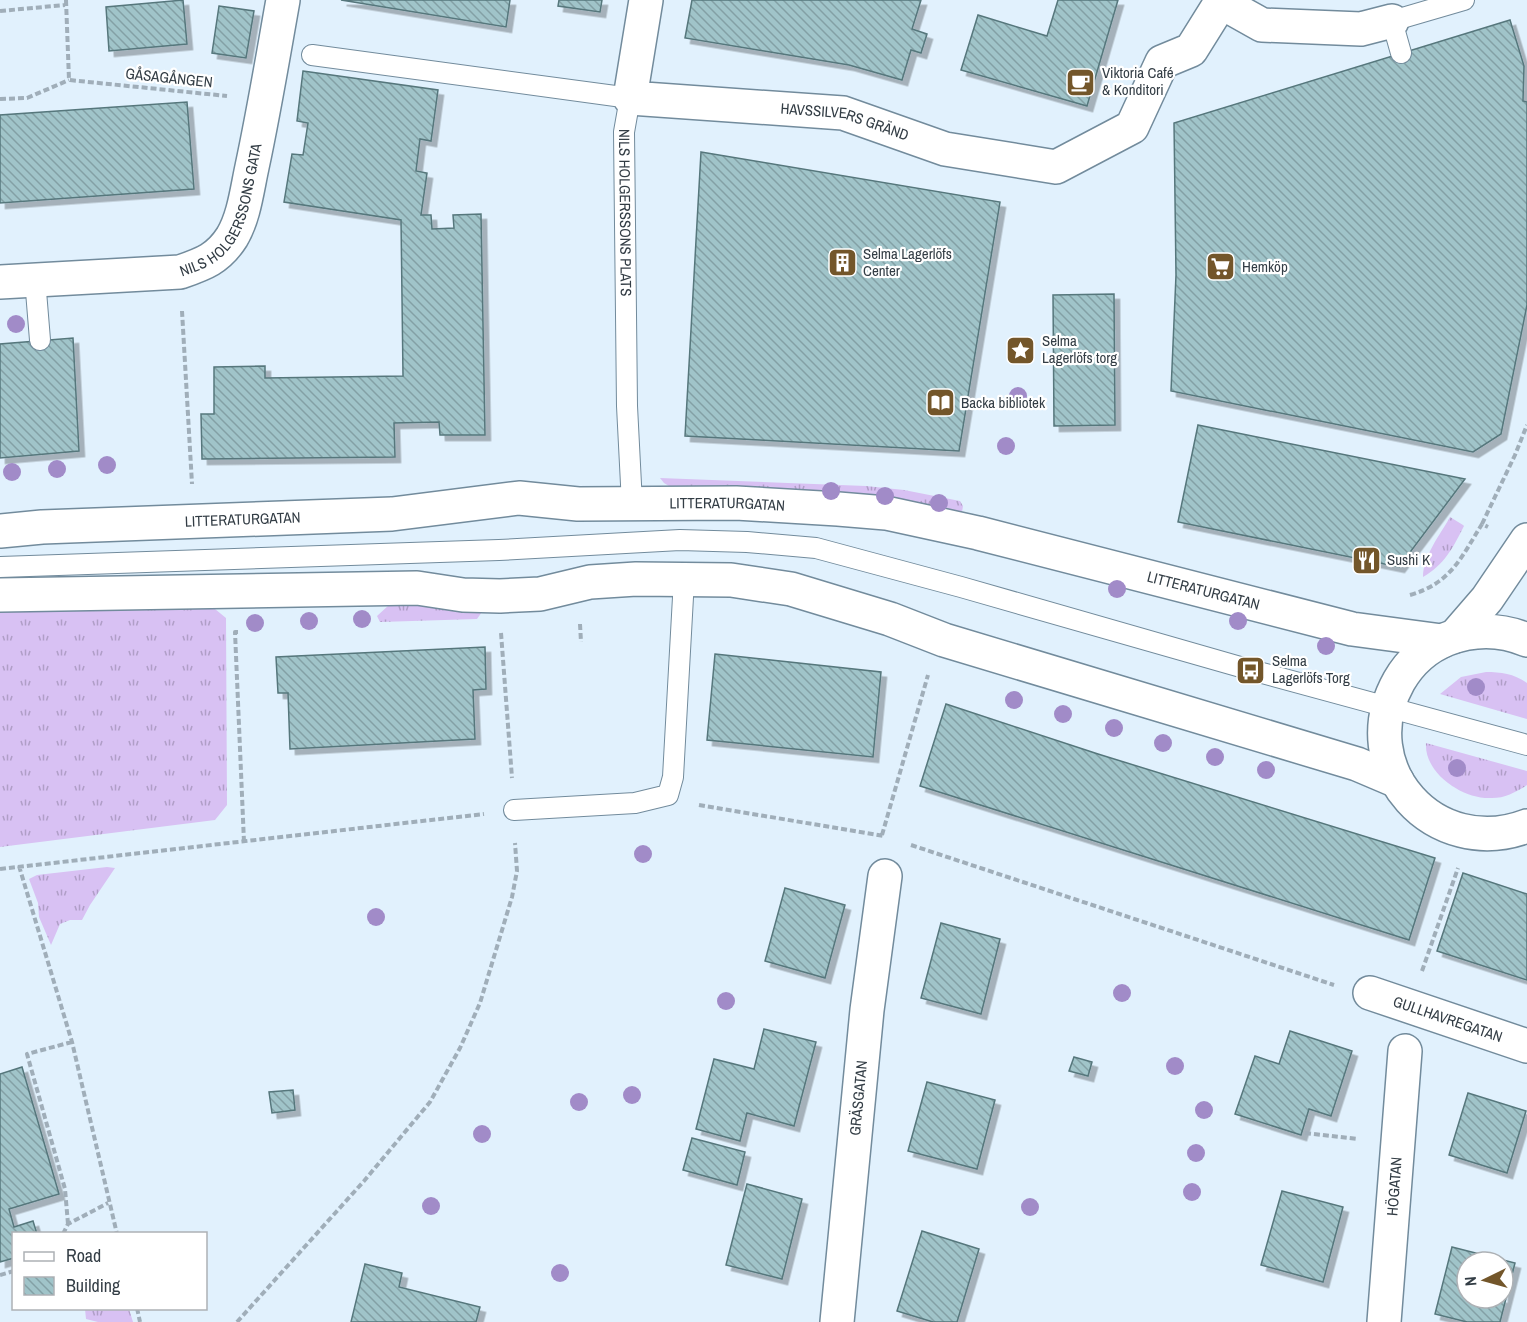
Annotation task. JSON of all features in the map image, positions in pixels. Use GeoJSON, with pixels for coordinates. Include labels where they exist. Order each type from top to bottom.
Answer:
{"type":"FeatureCollection","features":[{"type":"Feature","properties":{"kind":"street","name":"NILS HOLGERSSONS GATA"},"geometry":{"type":"LineString","coordinates":[[0,282],[180,272],[207,263],[221,250],[232,236],[241,215],[266,100],[283,0]]}},
{"type":"Feature","properties":{"kind":"street"},"geometry":{"type":"LineString","coordinates":[[630,98],[646,0]]}},
{"type":"Feature","properties":{"kind":"street"},"geometry":{"type":"LineString","coordinates":[[1222,1],[1262,25],[1361,29],[1392,21]]}},
{"type":"Feature","properties":{"kind":"street","name":"HAVSSILVERS GRÄND"},"geometry":{"type":"LineString","coordinates":[[630,98],[843,113],[945,149],[1056,167],[1132,128],[1162,62],[1191,50],[1222,1]]}},
{"type":"Feature","properties":{"kind":"street","name":"LITTERATURGATAN"},"geometry":{"type":"LineString","coordinates":[[0,531],[42,527],[392,514],[519,498],[578,504],[736,503],[885,513],[978,533],[1352,630],[1449,639],[1486,631],[1503,632],[1527,640]]}},
{"type":"Feature","properties":{"kind":"street"},"geometry":{"type":"LineString","coordinates":[[1449,639],[1487,599],[1525,544]]}},
{"type":"Feature","properties":{"kind":"street","name":"LITTERATURGATAN"},"geometry":{"type":"LineString","coordinates":[[0,595],[417,588],[463,595],[500,596],[540,594],[590,582],[636,579],[730,580],[791,590],[890,619],[955,644],[1357,764],[1396,781]]}},
{"type":"Feature","properties":{"kind":"street","name":"LITTERATURGATAN"},"geometry":{"type":"LineString","coordinates":[[1449,639],[1413,662],[1402,675],[1388,707],[1385,737],[1390,767],[1396,781],[1418,808],[1447,827],[1480,835],[1498,834],[1527,826]]}},
{"type":"Feature","properties":{"kind":"street","name":"GRÄSGATAN"},"geometry":{"type":"LineString","coordinates":[[837,1322],[867,1010],[885,876]]}},
{"type":"Feature","properties":{"kind":"street","name":"GULLHAVREGATAN"},"geometry":{"type":"LineString","coordinates":[[1370,993],[1527,1046]]}},
{"type":"Feature","properties":{"kind":"street","name":"HÖGATAN"},"geometry":{"type":"LineString","coordinates":[[1384,1322],[1405,1051]]}},
{"type":"Feature","properties":{"kind":"lane"},"geometry":{"type":"LineString","coordinates":[[1401,53],[1392,21],[1464,0]]}},
{"type":"Feature","properties":{"kind":"lane"},"geometry":{"type":"LineString","coordinates":[[312,55],[630,98]]}},
{"type":"Feature","properties":{"kind":"lane","name":"NILS HOLGERSSONS PLATS"},"geometry":{"type":"LineString","coordinates":[[630,98],[624,132],[627,406],[632,504]]}},
{"type":"Feature","properties":{"kind":"lane"},"geometry":{"type":"LineString","coordinates":[[35,279],[40,340]]}},
{"type":"Feature","properties":{"kind":"lane"},"geometry":{"type":"LineString","coordinates":[[0,567],[499,550],[680,540],[747,542],[816,548],[1527,745]]}},
{"type":"Feature","properties":{"kind":"lane"},"geometry":{"type":"LineString","coordinates":[[514,810],[635,802],[668,795],[673,777],[684,579]]}},
{"type":"Feature","properties":{"kind":"path"},"geometry":{"type":"LineString","coordinates":[[0,11],[66,3],[69,80]]}},
{"type":"Feature","properties":{"kind":"path","name":"GÅSAGÅNGEN"},"geometry":{"type":"LineString","coordinates":[[0,99],[27,98],[69,80],[266,100]]}},
{"type":"Feature","properties":{"kind":"path"},"geometry":{"type":"LineString","coordinates":[[180,272],[192,487]]}},
{"type":"Feature","properties":{"kind":"path"},"geometry":{"type":"LineString","coordinates":[[1408,596],[1428,590],[1449,575],[1482,524],[1527,425]]}},
{"type":"Feature","properties":{"kind":"path"},"geometry":{"type":"LineString","coordinates":[[1482,524],[1525,544]]}},
{"type":"Feature","properties":{"kind":"path"},"geometry":{"type":"LineString","coordinates":[[580,617],[581,642]]}},
{"type":"Feature","properties":{"kind":"path"},"geometry":{"type":"LineString","coordinates":[[237,1322],[364,1181],[430,1102],[460,1048],[480,1003],[512,897],[517,871],[501,624]]}},
{"type":"Feature","properties":{"kind":"path"},"geometry":{"type":"LineString","coordinates":[[244,842],[235,632],[247,632]]}},
{"type":"Feature","properties":{"kind":"path"},"geometry":{"type":"LineString","coordinates":[[882,835],[930,668]]}},
{"type":"Feature","properties":{"kind":"path"},"geometry":{"type":"LineString","coordinates":[[668,795],[700,806],[888,837]]}},
{"type":"Feature","properties":{"kind":"path"},"geometry":{"type":"LineString","coordinates":[[0,869],[514,810]]}},
{"type":"Feature","properties":{"kind":"path"},"geometry":{"type":"LineString","coordinates":[[905,843],[1326,984],[1370,993]]}},
{"type":"Feature","properties":{"kind":"path"},"geometry":{"type":"LineString","coordinates":[[1410,1008],[1460,860]]}},
{"type":"Feature","properties":{"kind":"path"},"geometry":{"type":"LineString","coordinates":[[19,866],[72,1042],[108,1203],[117,1232]]}},
{"type":"Feature","properties":{"kind":"path"},"geometry":{"type":"LineString","coordinates":[[68,1224],[65,1189],[27,1053],[72,1042]]}},
{"type":"Feature","properties":{"kind":"path"},"geometry":{"type":"LineString","coordinates":[[1305,1132],[1362,1139]]}},
{"type":"Feature","properties":{"kind":"path"},"geometry":{"type":"LineString","coordinates":[[64,1232],[68,1224],[108,1203]]}},
{"type":"Feature","properties":{"kind":"green space"},"geometry":{"type":"Polygon","coordinates":[[[660,478],[866,486],[904,490],[960,501],[963,506],[962,512],[955,513],[674,489],[660,478]]]}},
{"type":"Feature","properties":{"kind":"green space"},"geometry":{"type":"Polygon","coordinates":[[[1450,517],[1464,526],[1447,555],[1437,567],[1423,577],[1429,554],[1450,517]]]}},
{"type":"Feature","properties":{"kind":"green space"},"geometry":{"type":"Polygon","coordinates":[[[401,601],[484,609],[477,619],[380,622],[377,616],[389,605],[401,601]]]}},
{"type":"Feature","properties":{"kind":"green space"},"geometry":{"type":"Polygon","coordinates":[[[207,606],[226,618],[227,805],[215,820],[0,847],[0,611],[207,606]]]}},
{"type":"Feature","properties":{"kind":"green space"},"geometry":{"type":"Polygon","coordinates":[[[1486,672],[1508,674],[1527,683],[1527,719],[1440,694],[1461,677],[1486,672]]]}},
{"type":"Feature","properties":{"kind":"green space"},"geometry":{"type":"Polygon","coordinates":[[[1426,743],[1527,771],[1527,785],[1497,798],[1470,795],[1458,790],[1439,775],[1427,754],[1426,743]]]}},
{"type":"Feature","properties":{"kind":"green space"},"geometry":{"type":"Polygon","coordinates":[[[115,868],[82,920],[70,920],[60,924],[51,945],[39,917],[38,903],[29,879],[37,875],[115,868]]]}},
{"type":"Feature","properties":{"kind":"green space"},"geometry":{"type":"Polygon","coordinates":[[[85,1310],[129,1310],[133,1322],[98,1322],[86,1319],[85,1310]]]}},
{"type":"Feature","properties":{"kind":"building"},"geometry":{"type":"Polygon","coordinates":[[[183,0],[187,44],[109,51],[106,7],[183,0]]]}},
{"type":"Feature","properties":{"kind":"building"},"geometry":{"type":"Polygon","coordinates":[[[341,0],[510,0],[506,27],[341,0]]]}},
{"type":"Feature","properties":{"kind":"building"},"geometry":{"type":"Polygon","coordinates":[[[559,0],[602,0],[600,12],[558,6],[559,0]]]}},
{"type":"Feature","properties":{"kind":"building"},"geometry":{"type":"Polygon","coordinates":[[[692,0],[921,0],[912,29],[927,34],[921,53],[911,50],[902,80],[849,65],[685,38],[692,0]]]}},
{"type":"Feature","properties":{"kind":"building"},"geometry":{"type":"Polygon","coordinates":[[[1058,0],[1118,0],[1087,106],[961,70],[978,15],[1047,36],[1058,0]]]}},
{"type":"Feature","properties":{"kind":"building"},"geometry":{"type":"Polygon","coordinates":[[[219,6],[254,11],[246,58],[212,53],[219,6]]]}},
{"type":"Feature","properties":{"kind":"building"},"geometry":{"type":"Polygon","coordinates":[[[1510,20],[1524,66],[1523,101],[1527,102],[1527,305],[1501,434],[1473,452],[1171,391],[1176,275],[1174,123],[1510,20]]]}},
{"type":"Feature","properties":{"kind":"building"},"geometry":{"type":"Polygon","coordinates":[[[303,71],[438,90],[431,141],[420,139],[416,171],[427,173],[421,215],[431,215],[432,229],[454,228],[453,215],[481,214],[485,435],[440,435],[439,422],[394,423],[395,457],[202,459],[201,414],[214,414],[214,367],[265,366],[265,378],[403,376],[401,220],[284,202],[292,154],[303,155],[308,123],[297,121],[303,71]]]}},
{"type":"Feature","properties":{"kind":"building"},"geometry":{"type":"Polygon","coordinates":[[[187,102],[194,189],[0,203],[0,115],[187,102]]]}},
{"type":"Feature","properties":{"kind":"building","name":"Selma Lagerlöfs Center"},"geometry":{"type":"Polygon","coordinates":[[[701,152],[1000,202],[959,451],[685,436],[701,152]]]}},
{"type":"Feature","properties":{"kind":"building"},"geometry":{"type":"Polygon","coordinates":[[[1114,294],[1115,425],[1054,426],[1053,295],[1114,294]]]}},
{"type":"Feature","properties":{"kind":"building"},"geometry":{"type":"Polygon","coordinates":[[[73,338],[79,451],[0,458],[0,344],[73,338]]]}},
{"type":"Feature","properties":{"kind":"building"},"geometry":{"type":"Polygon","coordinates":[[[1198,425],[1465,479],[1399,567],[1178,522],[1198,425]]]}},
{"type":"Feature","properties":{"kind":"building"},"geometry":{"type":"Polygon","coordinates":[[[485,647],[486,689],[473,690],[475,739],[290,749],[288,693],[278,693],[276,657],[485,647]]]}},
{"type":"Feature","properties":{"kind":"building"},"geometry":{"type":"Polygon","coordinates":[[[715,654],[881,672],[873,757],[707,740],[715,654]]]}},
{"type":"Feature","properties":{"kind":"building"},"geometry":{"type":"Polygon","coordinates":[[[946,704],[1098,754],[1435,858],[1409,940],[920,786],[946,704]]]}},
{"type":"Feature","properties":{"kind":"building"},"geometry":{"type":"Polygon","coordinates":[[[1463,873],[1527,894],[1527,980],[1437,951],[1463,873]]]}},
{"type":"Feature","properties":{"kind":"building"},"geometry":{"type":"Polygon","coordinates":[[[785,888],[845,905],[825,978],[765,961],[785,888]]]}},
{"type":"Feature","properties":{"kind":"building"},"geometry":{"type":"Polygon","coordinates":[[[941,923],[1000,939],[981,1014],[921,998],[941,923]]]}},
{"type":"Feature","properties":{"kind":"building"},"geometry":{"type":"Polygon","coordinates":[[[764,1029],[816,1042],[794,1126],[747,1113],[740,1141],[696,1129],[714,1059],[754,1069],[764,1029]]]}},
{"type":"Feature","properties":{"kind":"building"},"geometry":{"type":"Polygon","coordinates":[[[1290,1031],[1352,1051],[1331,1116],[1309,1109],[1301,1135],[1235,1114],[1255,1056],[1279,1064],[1290,1031]]]}},
{"type":"Feature","properties":{"kind":"building"},"geometry":{"type":"Polygon","coordinates":[[[1074,1057],[1092,1062],[1088,1076],[1069,1071],[1074,1057]]]}},
{"type":"Feature","properties":{"kind":"building"},"geometry":{"type":"Polygon","coordinates":[[[22,1067],[59,1194],[9,1209],[14,1227],[33,1221],[36,1232],[12,1232],[12,1259],[0,1262],[0,1074],[22,1067]]]}},
{"type":"Feature","properties":{"kind":"building"},"geometry":{"type":"Polygon","coordinates":[[[927,1082],[995,1100],[977,1169],[908,1151],[927,1082]]]}},
{"type":"Feature","properties":{"kind":"building"},"geometry":{"type":"Polygon","coordinates":[[[293,1090],[295,1110],[272,1113],[269,1092],[293,1090]]]}},
{"type":"Feature","properties":{"kind":"building"},"geometry":{"type":"Polygon","coordinates":[[[1468,1093],[1526,1111],[1507,1173],[1449,1155],[1468,1093]]]}},
{"type":"Feature","properties":{"kind":"building"},"geometry":{"type":"Polygon","coordinates":[[[692,1138],[745,1152],[737,1185],[683,1170],[692,1138]]]}},
{"type":"Feature","properties":{"kind":"building"},"geometry":{"type":"Polygon","coordinates":[[[747,1184],[802,1199],[782,1279],[726,1265],[747,1184]]]}},
{"type":"Feature","properties":{"kind":"building"},"geometry":{"type":"Polygon","coordinates":[[[1282,1191],[1343,1207],[1323,1282],[1261,1265],[1282,1191]]]}},
{"type":"Feature","properties":{"kind":"building"},"geometry":{"type":"Polygon","coordinates":[[[922,1231],[979,1249],[957,1322],[933,1322],[897,1311],[922,1231]]]}},
{"type":"Feature","properties":{"kind":"building"},"geometry":{"type":"Polygon","coordinates":[[[1452,1247],[1464,1250],[1455,1250],[1455,1310],[1503,1310],[1500,1322],[1467,1322],[1435,1314],[1452,1247]]]}},
{"type":"Feature","properties":{"kind":"building"},"geometry":{"type":"Polygon","coordinates":[[[365,1264],[402,1273],[399,1287],[480,1307],[476,1322],[351,1322],[365,1264]]]}},
{"type":"Feature","properties":{"kind":"place","name":"Viktoria Café & Konditori"},"geometry":{"type":"Point","coordinates":[1081,82]}},
{"type":"Feature","properties":{"kind":"place","name":"Selma Lagerlöfs Center"},"geometry":{"type":"Point","coordinates":[842,263]}},
{"type":"Feature","properties":{"kind":"place","name":"Hemköp"},"geometry":{"type":"Point","coordinates":[1221,267]}},
{"type":"Feature","properties":{"kind":"place","name":"Selma Lagerlöfs torg"},"geometry":{"type":"Point","coordinates":[1021,350]}},
{"type":"Feature","properties":{"kind":"place","name":"Backa bibliotek"},"geometry":{"type":"Point","coordinates":[940,403]}},
{"type":"Feature","properties":{"kind":"place","name":"Sushi K"},"geometry":{"type":"Point","coordinates":[1366,560]}},
{"type":"Feature","properties":{"kind":"place","name":"Selma Lagerlöfs Torg"},"geometry":{"type":"Point","coordinates":[1251,670]}}]}
